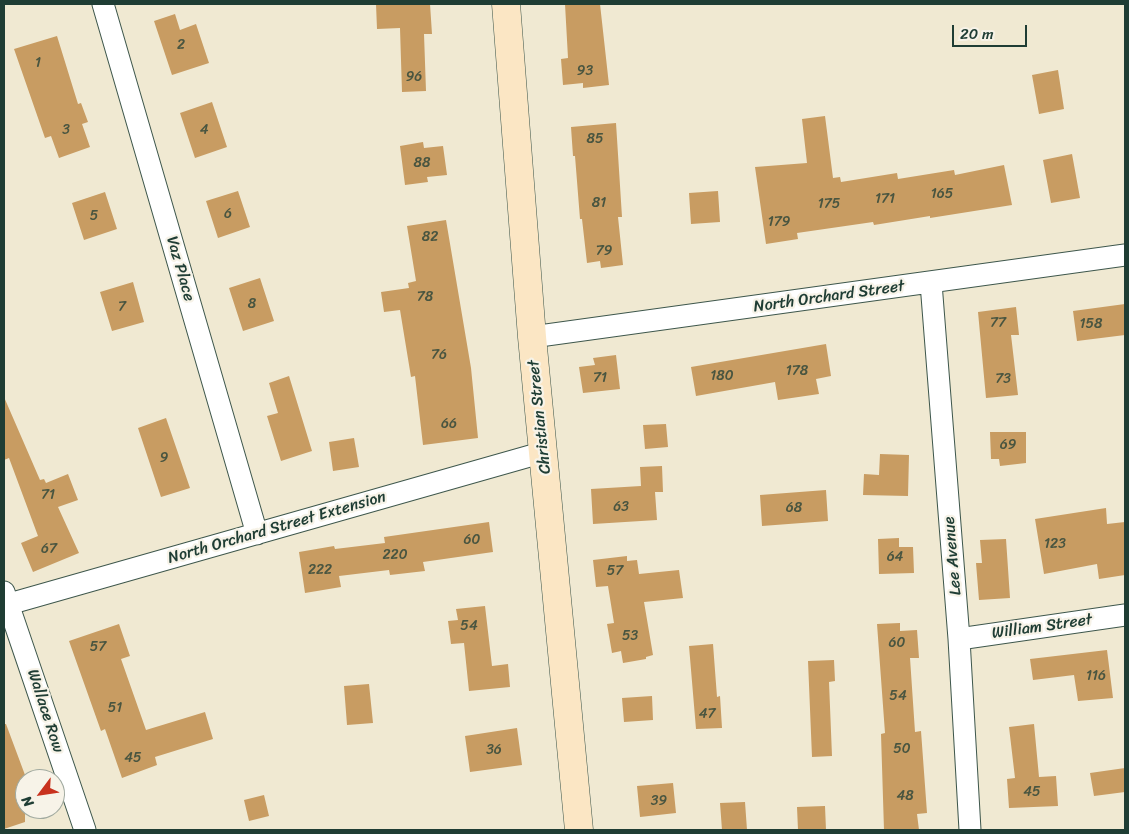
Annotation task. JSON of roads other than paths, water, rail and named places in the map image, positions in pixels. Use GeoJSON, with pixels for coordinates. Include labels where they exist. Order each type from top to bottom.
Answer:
{"type":"FeatureCollection","features":[{"type":"Feature","properties":{"kind":"main road","name":"Christian Street"},"geometry":{"type":"LineString","coordinates":[[506,4],[532,337],[579,830]]}},
{"type":"Feature","properties":{"kind":"street","name":"Vaz Place"},"geometry":{"type":"LineString","coordinates":[[103,4],[258,534]]}},
{"type":"Feature","properties":{"kind":"street","name":"North Orchard Street"},"geometry":{"type":"LineString","coordinates":[[532,337],[1125,255]]}},
{"type":"Feature","properties":{"kind":"street","name":"Lee Avenue"},"geometry":{"type":"LineString","coordinates":[[931,283],[959,639],[970,830]]}},
{"type":"Feature","properties":{"kind":"street","name":"North Orchard Street Extension"},"geometry":{"type":"LineString","coordinates":[[7,598],[258,534],[544,452]]}},
{"type":"Feature","properties":{"kind":"street","name":"Wallace Row"},"geometry":{"type":"LineString","coordinates":[[7,598],[85,830]]}},
{"type":"Feature","properties":{"kind":"street","name":"William Street"},"geometry":{"type":"LineString","coordinates":[[959,639],[1125,615]]}}]}
